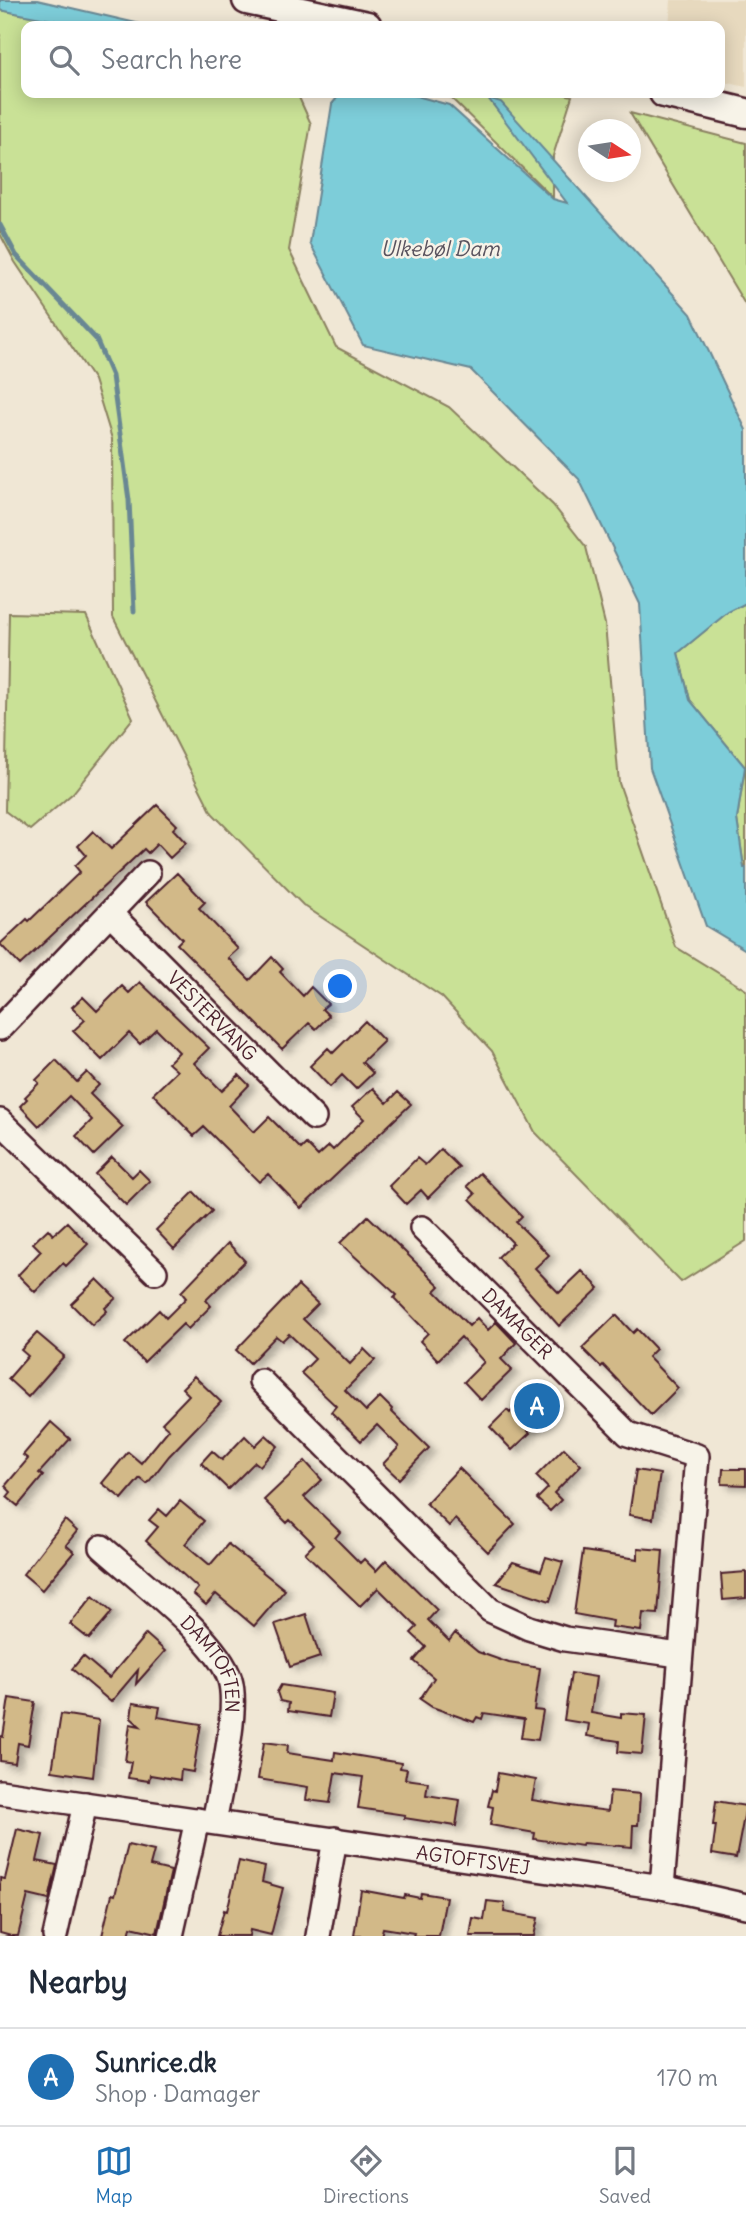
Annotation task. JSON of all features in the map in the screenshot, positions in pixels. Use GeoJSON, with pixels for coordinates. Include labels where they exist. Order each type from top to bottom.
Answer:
{"type":"FeatureCollection","features":[{"type":"Feature","properties":{"kind":"street"},"geometry":{"type":"LineString","coordinates":[[247,0],[344,21]]}},
{"type":"Feature","properties":{"kind":"street"},"geometry":{"type":"LineString","coordinates":[[684,98],[746,113]]}},
{"type":"Feature","properties":{"kind":"street"},"geometry":{"type":"LineString","coordinates":[[0,1028],[148,873]]}},
{"type":"Feature","properties":{"kind":"street","name":"VESTERVANG"},"geometry":{"type":"LineString","coordinates":[[110,913],[314,1118]]}},
{"type":"Feature","properties":{"kind":"street"},"geometry":{"type":"LineString","coordinates":[[0,1121],[155,1272]]}},
{"type":"Feature","properties":{"kind":"street","name":"DAMAGER"},"geometry":{"type":"LineString","coordinates":[[422,1228],[628,1434],[697,1456],[679,1655],[663,1887]]}},
{"type":"Feature","properties":{"kind":"street"},"geometry":{"type":"LineString","coordinates":[[261,1381],[490,1609],[529,1628],[565,1639],[679,1655]]}},
{"type":"Feature","properties":{"kind":"street","name":"DAMTOFTEN"},"geometry":{"type":"LineString","coordinates":[[102,1547],[209,1643],[224,1663],[231,1681],[233,1706],[206,1821]]}},
{"type":"Feature","properties":{"kind":"street","name":"AGTOFTSVEJ"},"geometry":{"type":"LineString","coordinates":[[0,1792],[663,1887],[746,1906]]}},
{"type":"Feature","properties":{"kind":"street"},"geometry":{"type":"LineString","coordinates":[[55,1936],[85,1804]]}},
{"type":"Feature","properties":{"kind":"street"},"geometry":{"type":"LineString","coordinates":[[171,1936],[206,1821]]}},
{"type":"Feature","properties":{"kind":"street"},"geometry":{"type":"LineString","coordinates":[[318,1936],[335,1839]]}},
{"type":"Feature","properties":{"kind":"shaded area"},"geometry":{"type":"Polygon","coordinates":[[[671,0],[746,0],[746,87],[725,82],[725,21],[669,21],[671,0]]]}},
{"type":"Feature","properties":{"kind":"green space"},"geometry":{"type":"Polygon","coordinates":[[[0,10],[57,21],[21,21],[21,98],[299,98],[311,124],[289,250],[336,347],[449,407],[553,505],[586,547],[605,624],[619,783],[676,947],[746,990],[746,1241],[681,1282],[535,1132],[492,1051],[442,997],[303,905],[212,813],[113,617],[112,439],[94,380],[15,262],[0,234],[0,10]]]}},
{"type":"Feature","properties":{"kind":"green space"},"geometry":{"type":"Polygon","coordinates":[[[451,98],[571,98],[553,156],[553,198],[451,98]]]}},
{"type":"Feature","properties":{"kind":"green space"},"geometry":{"type":"Polygon","coordinates":[[[630,113],[746,143],[746,306],[641,131],[641,119],[634,119],[630,113]]]}},
{"type":"Feature","properties":{"kind":"green space"},"geometry":{"type":"Polygon","coordinates":[[[746,603],[746,868],[744,868],[737,819],[745,767],[690,700],[678,653],[728,612],[746,603]]]}},
{"type":"Feature","properties":{"kind":"green space"},"geometry":{"type":"Polygon","coordinates":[[[9,613],[86,615],[133,718],[73,793],[30,830],[5,811],[9,613]]]}},
{"type":"Feature","properties":{"kind":"water"},"geometry":{"type":"Polygon","coordinates":[[[0,0],[37,0],[127,21],[56,21],[0,10],[0,0]]]}},
{"type":"Feature","properties":{"kind":"water","name":"Ulkebøl Dam"},"geometry":{"type":"Polygon","coordinates":[[[337,98],[424,98],[449,105],[553,199],[567,203],[488,98],[501,102],[691,314],[746,430],[746,603],[728,612],[678,653],[690,700],[745,767],[737,819],[746,868],[746,950],[706,926],[650,768],[640,604],[579,479],[471,370],[363,345],[310,243],[332,104],[337,98]]]}},
{"type":"Feature","properties":{"kind":"building"},"geometry":{"type":"Polygon","coordinates":[[[157,805],[177,825],[173,829],[186,843],[170,858],[157,844],[148,853],[144,849],[20,965],[0,944],[27,919],[29,921],[80,872],[75,866],[86,855],[78,846],[93,831],[111,849],[157,805]]]}},
{"type":"Feature","properties":{"kind":"building"},"geometry":{"type":"Polygon","coordinates":[[[177,873],[205,902],[199,908],[238,949],[228,958],[250,980],[272,957],[283,969],[280,972],[303,996],[311,987],[328,1004],[322,1009],[329,1016],[316,1029],[309,1023],[282,1049],[177,944],[182,939],[146,902],[177,873]]]}},
{"type":"Feature","properties":{"kind":"building"},"geometry":{"type":"Polygon","coordinates":[[[140,982],[209,1048],[194,1063],[222,1091],[239,1075],[249,1085],[229,1106],[254,1132],[269,1117],[301,1149],[306,1144],[318,1156],[329,1146],[333,1150],[364,1119],[352,1107],[373,1088],[387,1103],[398,1092],[411,1104],[301,1208],[268,1174],[259,1182],[204,1127],[194,1136],[153,1094],[177,1071],[168,1063],[179,1052],[156,1029],[140,1044],[129,1033],[102,1060],[73,1031],[85,1020],[72,1007],[83,997],[97,1011],[122,986],[129,993],[140,982]]]}},
{"type":"Feature","properties":{"kind":"building"},"geometry":{"type":"Polygon","coordinates":[[[365,1021],[384,1041],[362,1062],[373,1073],[356,1089],[342,1075],[330,1087],[310,1066],[328,1048],[333,1053],[365,1021]]]}},
{"type":"Feature","properties":{"kind":"building"},"geometry":{"type":"Polygon","coordinates":[[[56,1060],[77,1082],[87,1072],[99,1085],[90,1094],[123,1127],[94,1155],[76,1136],[92,1120],[69,1096],[39,1126],[20,1106],[39,1083],[36,1080],[56,1060]]]}},
{"type":"Feature","properties":{"kind":"building"},"geometry":{"type":"Polygon","coordinates":[[[441,1149],[459,1167],[428,1198],[421,1190],[406,1204],[389,1186],[417,1158],[425,1165],[441,1149]]]}},
{"type":"Feature","properties":{"kind":"building"},"geometry":{"type":"Polygon","coordinates":[[[112,1157],[132,1177],[139,1170],[150,1181],[126,1205],[95,1174],[112,1157]]]}},
{"type":"Feature","properties":{"kind":"building"},"geometry":{"type":"Polygon","coordinates":[[[480,1173],[522,1216],[516,1222],[549,1255],[535,1268],[559,1293],[582,1271],[599,1288],[559,1326],[498,1257],[513,1243],[470,1199],[475,1194],[467,1186],[480,1173]]]}},
{"type":"Feature","properties":{"kind":"building"},"geometry":{"type":"Polygon","coordinates":[[[194,1192],[212,1211],[174,1249],[156,1230],[194,1192]]]}},
{"type":"Feature","properties":{"kind":"building"},"geometry":{"type":"Polygon","coordinates":[[[368,1216],[440,1286],[435,1291],[469,1326],[477,1318],[488,1330],[496,1322],[516,1343],[501,1359],[512,1370],[481,1400],[464,1382],[484,1362],[461,1337],[438,1360],[420,1341],[428,1333],[394,1298],[397,1295],[340,1243],[368,1216]]]}},
{"type":"Feature","properties":{"kind":"building"},"geometry":{"type":"Polygon","coordinates":[[[67,1222],[88,1244],[66,1266],[63,1263],[35,1292],[18,1275],[41,1251],[33,1243],[48,1229],[53,1235],[67,1222]]]}},
{"type":"Feature","properties":{"kind":"building"},"geometry":{"type":"Polygon","coordinates":[[[228,1243],[245,1261],[206,1300],[211,1306],[188,1329],[183,1324],[144,1362],[125,1343],[159,1310],[166,1318],[186,1298],[181,1292],[228,1243]]]}},
{"type":"Feature","properties":{"kind":"building"},"geometry":{"type":"Polygon","coordinates":[[[97,1279],[116,1298],[92,1325],[71,1304],[97,1279]]]}},
{"type":"Feature","properties":{"kind":"building"},"geometry":{"type":"Polygon","coordinates":[[[298,1285],[318,1304],[303,1319],[350,1364],[364,1349],[375,1360],[345,1390],[366,1411],[380,1397],[429,1448],[399,1479],[383,1464],[399,1447],[377,1425],[361,1441],[331,1412],[336,1406],[301,1373],[315,1359],[289,1334],[282,1341],[276,1336],[250,1363],[236,1350],[298,1285]]]}},
{"type":"Feature","properties":{"kind":"building"},"geometry":{"type":"Polygon","coordinates":[[[616,1315],[633,1333],[637,1329],[656,1349],[648,1357],[678,1388],[651,1415],[603,1365],[601,1367],[582,1348],[616,1315]]]}},
{"type":"Feature","properties":{"kind":"building"},"geometry":{"type":"Polygon","coordinates":[[[37,1333],[64,1356],[28,1397],[8,1379],[28,1356],[21,1350],[37,1333]]]}},
{"type":"Feature","properties":{"kind":"building"},"geometry":{"type":"Polygon","coordinates":[[[194,1376],[221,1402],[169,1456],[147,1484],[140,1478],[122,1499],[102,1483],[128,1452],[141,1463],[169,1429],[162,1423],[189,1395],[182,1388],[194,1376]]]}},
{"type":"Feature","properties":{"kind":"building"},"geometry":{"type":"Polygon","coordinates":[[[538,1385],[556,1403],[512,1450],[490,1427],[507,1410],[510,1413],[538,1385]]]}},
{"type":"Feature","properties":{"kind":"building"},"geometry":{"type":"Polygon","coordinates":[[[51,1422],[70,1439],[39,1473],[43,1476],[18,1506],[7,1497],[11,1492],[5,1486],[28,1459],[23,1455],[51,1422]]]}},
{"type":"Feature","properties":{"kind":"building"},"geometry":{"type":"Polygon","coordinates":[[[266,1435],[278,1446],[260,1466],[255,1462],[228,1489],[201,1463],[212,1451],[222,1460],[245,1436],[255,1446],[266,1435]]]}},
{"type":"Feature","properties":{"kind":"building"},"geometry":{"type":"Polygon","coordinates":[[[564,1448],[581,1465],[554,1493],[561,1500],[550,1511],[537,1499],[548,1488],[536,1476],[564,1448]]]}},
{"type":"Feature","properties":{"kind":"building"},"geometry":{"type":"Polygon","coordinates":[[[305,1461],[322,1480],[304,1497],[340,1532],[335,1538],[360,1563],[364,1559],[376,1571],[386,1560],[437,1610],[428,1620],[449,1641],[455,1633],[478,1652],[509,1663],[540,1668],[534,1710],[543,1711],[538,1740],[521,1738],[524,1719],[484,1713],[482,1719],[477,1717],[474,1722],[432,1707],[420,1699],[434,1678],[414,1661],[426,1647],[411,1633],[417,1627],[378,1588],[360,1606],[305,1553],[314,1544],[290,1520],[287,1523],[264,1500],[305,1461]]]}},
{"type":"Feature","properties":{"kind":"building"},"geometry":{"type":"Polygon","coordinates":[[[459,1468],[515,1524],[488,1552],[455,1519],[449,1526],[426,1503],[459,1468]]]}},
{"type":"Feature","properties":{"kind":"building"},"geometry":{"type":"Polygon","coordinates":[[[723,1469],[746,1469],[746,1485],[722,1484],[723,1469]]]}},
{"type":"Feature","properties":{"kind":"building"},"geometry":{"type":"Polygon","coordinates":[[[636,1470],[660,1474],[653,1519],[629,1515],[636,1470]]]}},
{"type":"Feature","properties":{"kind":"building"},"geometry":{"type":"Polygon","coordinates":[[[180,1501],[204,1521],[185,1544],[210,1565],[228,1544],[285,1590],[254,1626],[216,1594],[206,1605],[193,1594],[198,1588],[146,1541],[158,1527],[149,1520],[159,1509],[167,1516],[180,1501]]]}},
{"type":"Feature","properties":{"kind":"building"},"geometry":{"type":"Polygon","coordinates":[[[65,1520],[77,1531],[66,1545],[74,1552],[42,1590],[23,1574],[65,1520]]]}},
{"type":"Feature","properties":{"kind":"building"},"geometry":{"type":"Polygon","coordinates":[[[638,1548],[663,1550],[658,1614],[643,1613],[641,1631],[612,1627],[613,1621],[574,1614],[583,1551],[638,1559],[638,1548]]]}},
{"type":"Feature","properties":{"kind":"building"},"geometry":{"type":"Polygon","coordinates":[[[546,1557],[563,1562],[550,1601],[496,1583],[513,1562],[541,1571],[546,1557]]]}},
{"type":"Feature","properties":{"kind":"building"},"geometry":{"type":"Polygon","coordinates":[[[746,1572],[746,1598],[723,1600],[721,1574],[746,1572]]]}},
{"type":"Feature","properties":{"kind":"building"},"geometry":{"type":"Polygon","coordinates":[[[93,1596],[112,1612],[89,1639],[70,1624],[93,1596]]]}},
{"type":"Feature","properties":{"kind":"building"},"geometry":{"type":"Polygon","coordinates":[[[306,1614],[320,1657],[290,1667],[275,1624],[306,1614]]]}},
{"type":"Feature","properties":{"kind":"building"},"geometry":{"type":"Polygon","coordinates":[[[146,1634],[165,1651],[136,1684],[138,1670],[111,1702],[72,1669],[83,1656],[109,1678],[146,1634]]]}},
{"type":"Feature","properties":{"kind":"building"},"geometry":{"type":"Polygon","coordinates":[[[571,1673],[596,1677],[591,1713],[621,1718],[621,1713],[646,1715],[642,1754],[618,1752],[619,1741],[587,1736],[589,1724],[564,1720],[571,1673]]]}},
{"type":"Feature","properties":{"kind":"building"},"geometry":{"type":"Polygon","coordinates":[[[281,1685],[333,1693],[329,1717],[288,1711],[289,1703],[280,1701],[277,1692],[281,1685]]]}},
{"type":"Feature","properties":{"kind":"building"},"geometry":{"type":"Polygon","coordinates":[[[9,1698],[35,1702],[28,1745],[18,1743],[15,1763],[0,1761],[0,1736],[3,1737],[9,1698]]]}},
{"type":"Feature","properties":{"kind":"building"},"geometry":{"type":"Polygon","coordinates":[[[133,1703],[160,1707],[158,1717],[201,1724],[193,1772],[181,1770],[180,1780],[150,1775],[149,1781],[128,1778],[131,1762],[125,1761],[130,1724],[140,1726],[131,1718],[133,1703]]]}},
{"type":"Feature","properties":{"kind":"building"},"geometry":{"type":"Polygon","coordinates":[[[61,1714],[99,1720],[93,1777],[52,1771],[61,1714]]]}},
{"type":"Feature","properties":{"kind":"building"},"geometry":{"type":"Polygon","coordinates":[[[264,1742],[288,1745],[287,1753],[334,1760],[335,1752],[401,1763],[400,1768],[407,1769],[405,1779],[428,1782],[426,1795],[460,1800],[456,1826],[358,1808],[363,1777],[335,1773],[330,1803],[306,1800],[308,1787],[258,1779],[264,1742]]]}},
{"type":"Feature","properties":{"kind":"building"},"geometry":{"type":"Polygon","coordinates":[[[498,1773],[536,1780],[532,1800],[577,1807],[608,1811],[610,1791],[640,1794],[638,1825],[633,1825],[632,1847],[583,1843],[582,1846],[534,1839],[535,1833],[490,1825],[493,1807],[488,1806],[492,1790],[495,1791],[498,1773]]]}},
{"type":"Feature","properties":{"kind":"building"},"geometry":{"type":"Polygon","coordinates":[[[716,1801],[746,1806],[736,1858],[712,1854],[716,1801]]]}},
{"type":"Feature","properties":{"kind":"building"},"geometry":{"type":"Polygon","coordinates":[[[17,1829],[43,1835],[37,1861],[57,1865],[49,1900],[28,1895],[18,1936],[11,1936],[0,1933],[0,1878],[5,1879],[17,1829]]]}},
{"type":"Feature","properties":{"kind":"building"},"geometry":{"type":"Polygon","coordinates":[[[128,1845],[154,1851],[150,1866],[171,1871],[157,1933],[131,1927],[129,1936],[102,1936],[112,1894],[115,1895],[128,1845]]]}},
{"type":"Feature","properties":{"kind":"building"},"geometry":{"type":"Polygon","coordinates":[[[239,1861],[265,1867],[262,1882],[283,1888],[271,1935],[250,1930],[249,1936],[217,1936],[224,1910],[227,1911],[239,1861]]]}},
{"type":"Feature","properties":{"kind":"building"},"geometry":{"type":"Polygon","coordinates":[[[361,1890],[404,1898],[405,1895],[420,1898],[421,1893],[446,1897],[439,1936],[413,1936],[414,1933],[383,1928],[381,1936],[354,1936],[361,1890]]]}},
{"type":"Feature","properties":{"kind":"building"},"geometry":{"type":"Polygon","coordinates":[[[487,1901],[505,1903],[504,1912],[538,1918],[534,1936],[470,1936],[473,1918],[484,1920],[487,1901]]]}},
{"type":"Feature","properties":{"kind":"waterway"},"geometry":{"type":"LineString","coordinates":[[0,225],[16,255],[96,339],[112,376],[129,500],[134,611]]}},
{"type":"Feature","properties":{"kind":"place","name":"Sunrice.dk"},"geometry":{"type":"Point","coordinates":[537,1406]}}]}
